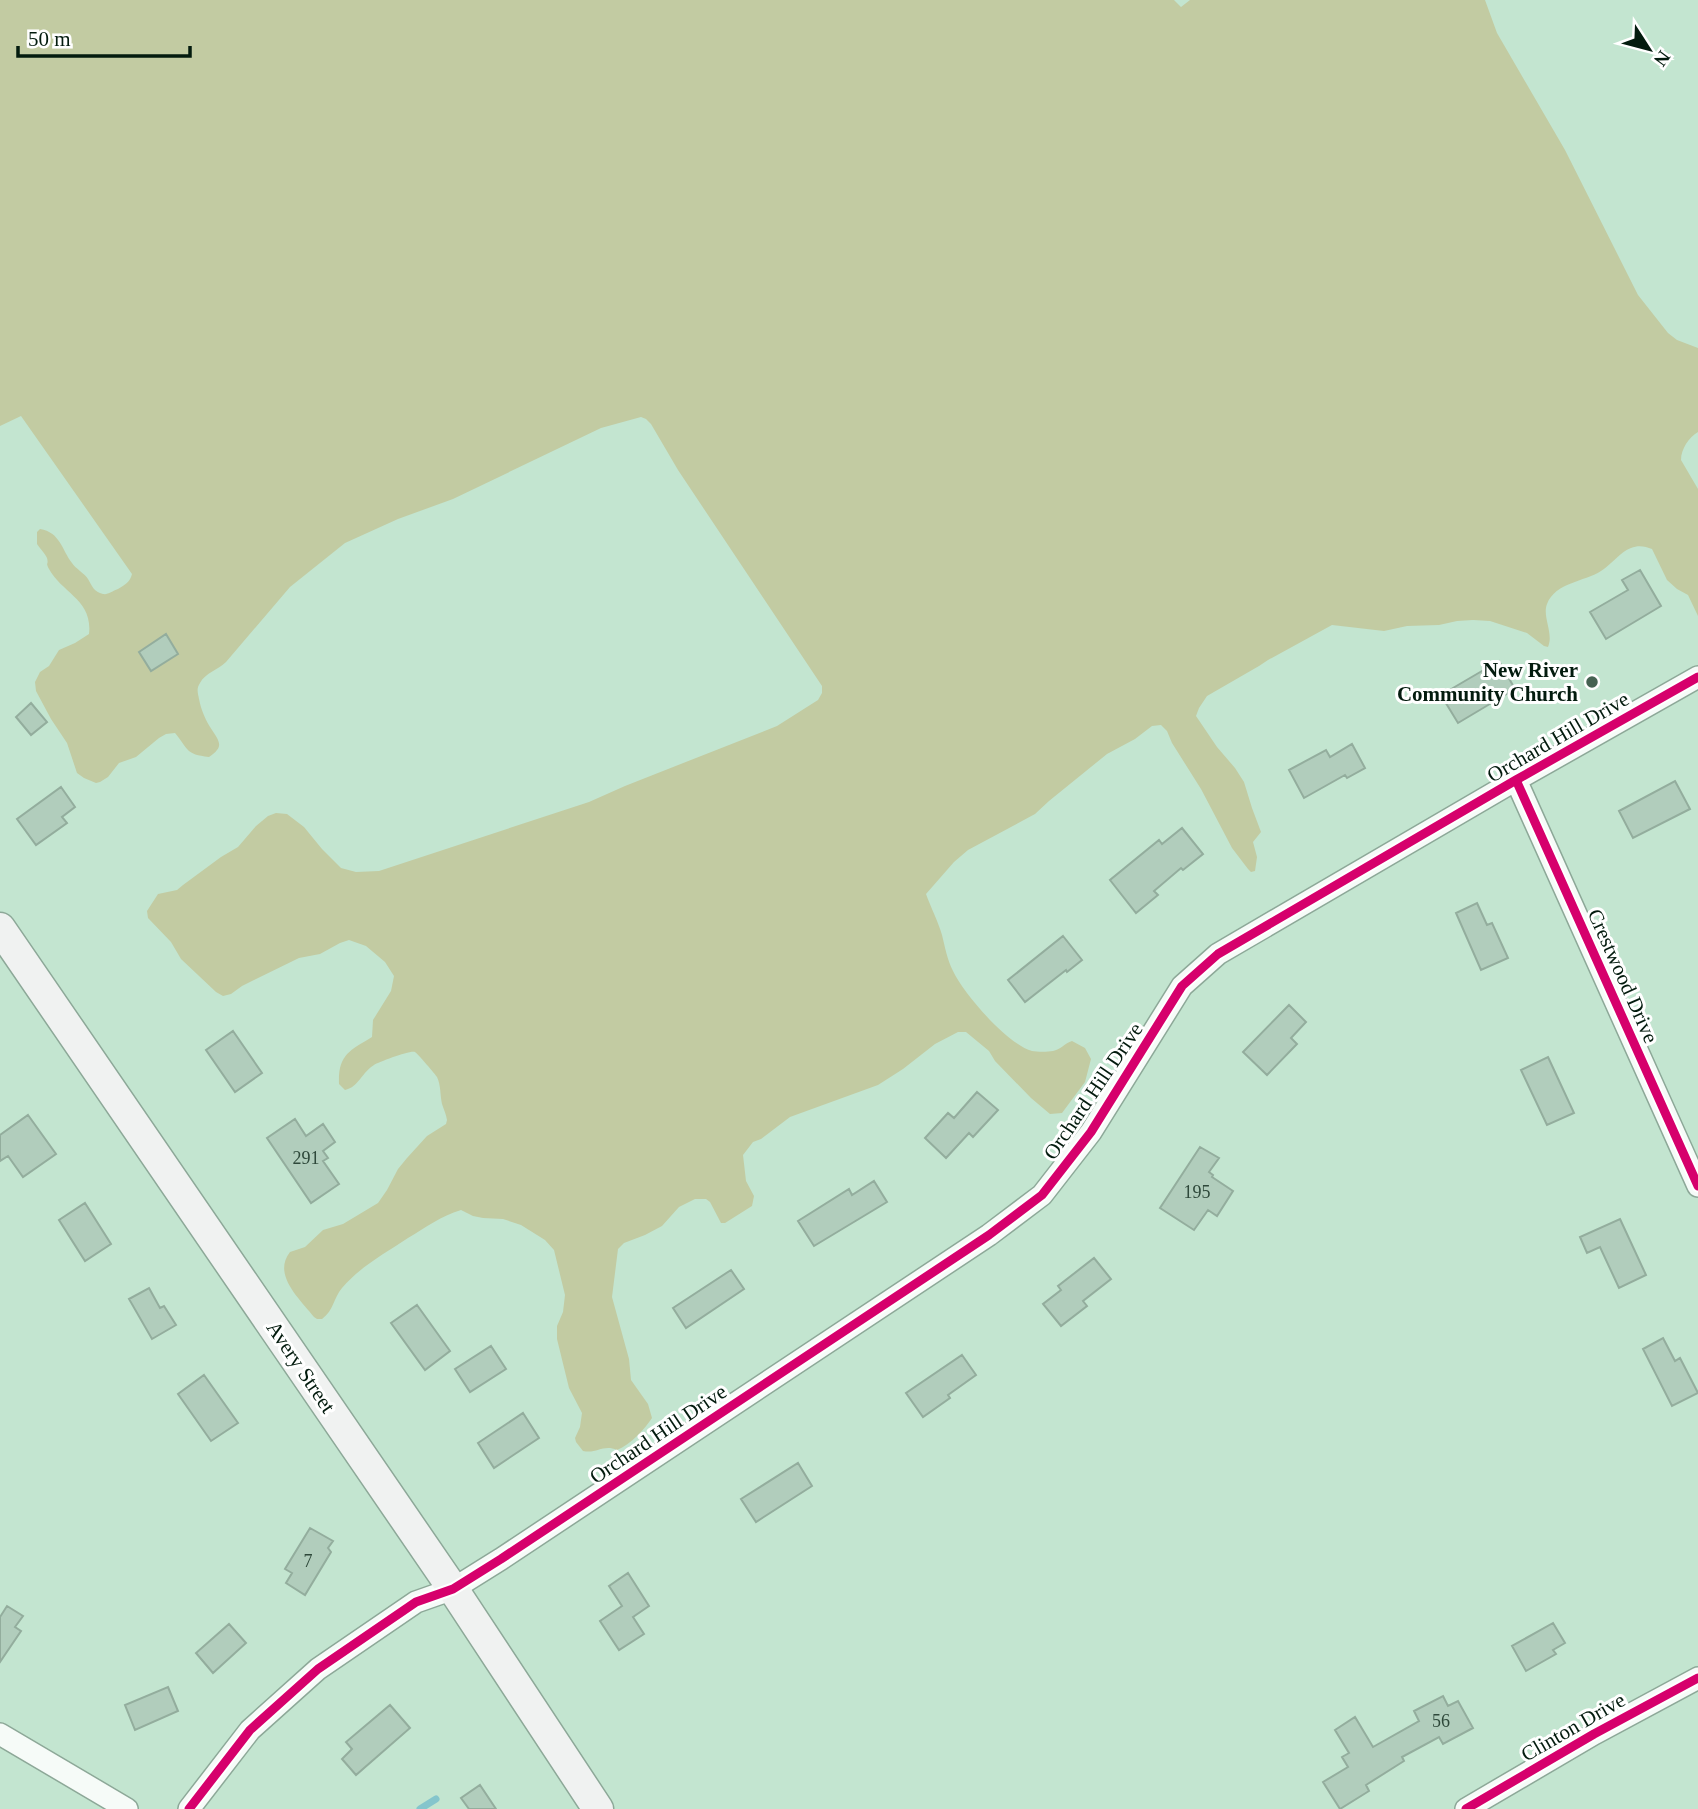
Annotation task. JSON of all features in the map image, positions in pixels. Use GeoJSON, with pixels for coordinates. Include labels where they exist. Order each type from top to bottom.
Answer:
{"type":"FeatureCollection","features":[{"type":"Feature","properties":{"kind":"main road","name":"Avery Street"},"geometry":{"type":"LineString","coordinates":[[0,928],[453,1589],[598,1809]]}},
{"type":"Feature","properties":{"kind":"street","name":"Orchard Hill Drive"},"geometry":{"type":"LineString","coordinates":[[189,1809],[250,1730],[318,1670],[416,1602],[453,1589],[989,1235],[1042,1195],[1091,1132],[1182,986],[1218,954],[1698,677]]}},
{"type":"Feature","properties":{"kind":"street","name":"Crestwood Drive"},"geometry":{"type":"LineString","coordinates":[[1516,780],[1698,1186]]}},
{"type":"Feature","properties":{"kind":"street","name":"Clinton Drive"},"geometry":{"type":"LineString","coordinates":[[1466,1809],[1594,1734],[1698,1678]]}},
{"type":"Feature","properties":{"kind":"street"},"geometry":{"type":"LineString","coordinates":[[0,1734],[127,1809]]}},
{"type":"Feature","properties":{"kind":"green space"},"geometry":{"type":"Polygon","coordinates":[[[0,0],[1174,0],[1181,7],[1190,0],[1485,0],[1497,33],[1565,150],[1638,295],[1668,333],[1677,340],[1698,348],[1698,432],[1686,444],[1681,460],[1698,489],[1698,616],[1688,595],[1667,580],[1652,549],[1636,546],[1623,552],[1601,571],[1564,587],[1551,597],[1546,609],[1550,636],[1548,647],[1527,633],[1490,621],[1457,621],[1384,631],[1332,625],[1268,660],[1207,696],[1196,716],[1244,782],[1261,832],[1253,842],[1257,857],[1255,871],[1248,869],[1232,848],[1201,789],[1161,725],[1152,726],[1107,754],[1035,814],[968,850],[926,894],[953,971],[987,1017],[1022,1046],[1032,1051],[1051,1051],[1072,1041],[1085,1048],[1091,1059],[1085,1082],[1062,1113],[1050,1114],[995,1061],[989,1051],[966,1032],[958,1032],[935,1044],[878,1085],[790,1117],[753,1142],[743,1155],[746,1181],[754,1196],[752,1206],[721,1223],[710,1202],[706,1199],[695,1199],[679,1207],[662,1226],[624,1243],[618,1249],[612,1297],[629,1359],[631,1380],[648,1404],[652,1418],[637,1436],[617,1450],[608,1448],[583,1451],[575,1438],[582,1413],[569,1388],[557,1339],[557,1326],[563,1312],[565,1295],[554,1250],[545,1240],[521,1225],[503,1219],[473,1216],[461,1210],[433,1222],[357,1273],[342,1288],[322,1319],[314,1317],[286,1278],[285,1261],[290,1252],[305,1247],[323,1230],[343,1224],[378,1203],[407,1158],[427,1136],[446,1124],[437,1077],[415,1052],[401,1054],[374,1065],[350,1088],[345,1090],[339,1084],[343,1060],[351,1050],[372,1037],[373,1020],[391,991],[394,976],[385,962],[366,946],[349,940],[320,954],[299,958],[223,996],[181,959],[171,942],[148,918],[147,911],[158,894],[177,890],[238,847],[256,826],[276,813],[287,814],[304,827],[341,868],[356,872],[379,871],[589,802],[777,726],[818,700],[822,686],[678,470],[651,424],[641,417],[601,428],[453,499],[398,519],[345,543],[290,587],[226,662],[200,683],[198,691],[201,707],[219,744],[209,757],[191,753],[175,733],[166,734],[136,757],[119,763],[108,777],[100,782],[96,783],[77,773],[67,743],[36,691],[35,682],[59,650],[89,634],[89,622],[82,605],[49,569],[47,558],[37,544],[37,532],[40,529],[52,534],[74,565],[100,593],[107,594],[121,588],[132,574],[21,416],[0,426],[0,0]]]}},
{"type":"Feature","properties":{"kind":"building"},"geometry":{"type":"Polygon","coordinates":[[[1640,570],[1661,606],[1606,639],[1590,612],[1628,590],[1622,580],[1640,570]]]}},
{"type":"Feature","properties":{"kind":"building"},"geometry":{"type":"Polygon","coordinates":[[[166,634],[178,654],[151,671],[139,652],[166,634]]]}},
{"type":"Feature","properties":{"kind":"building"},"geometry":{"type":"Polygon","coordinates":[[[1499,661],[1515,689],[1458,723],[1441,695],[1499,661]]]}},
{"type":"Feature","properties":{"kind":"building"},"geometry":{"type":"Polygon","coordinates":[[[31,703],[47,722],[31,735],[16,717],[31,703]]]}},
{"type":"Feature","properties":{"kind":"building"},"geometry":{"type":"Polygon","coordinates":[[[1352,744],[1365,768],[1347,778],[1345,775],[1304,798],[1289,770],[1326,750],[1330,757],[1352,744]]]}},
{"type":"Feature","properties":{"kind":"building"},"geometry":{"type":"Polygon","coordinates":[[[1675,781],[1690,809],[1633,838],[1619,811],[1675,781]]]}},
{"type":"Feature","properties":{"kind":"building"},"geometry":{"type":"Polygon","coordinates":[[[61,787],[75,807],[62,817],[67,823],[36,845],[17,819],[61,787]]]}},
{"type":"Feature","properties":{"kind":"building"},"geometry":{"type":"Polygon","coordinates":[[[1182,828],[1203,854],[1154,891],[1158,895],[1136,913],[1110,880],[1159,840],[1162,844],[1182,828]]]}},
{"type":"Feature","properties":{"kind":"building"},"geometry":{"type":"Polygon","coordinates":[[[1477,903],[1487,925],[1492,923],[1508,958],[1481,970],[1456,913],[1477,903]]]}},
{"type":"Feature","properties":{"kind":"building"},"geometry":{"type":"Polygon","coordinates":[[[1063,936],[1082,960],[1025,1002],[1008,980],[1063,936]]]}},
{"type":"Feature","properties":{"kind":"building"},"geometry":{"type":"Polygon","coordinates":[[[1289,1005],[1306,1022],[1291,1038],[1297,1044],[1267,1075],[1243,1052],[1289,1005]]]}},
{"type":"Feature","properties":{"kind":"building"},"geometry":{"type":"Polygon","coordinates":[[[233,1031],[262,1073],[235,1092],[206,1050],[233,1031]]]}},
{"type":"Feature","properties":{"kind":"building"},"geometry":{"type":"Polygon","coordinates":[[[1548,1057],[1574,1113],[1547,1125],[1521,1070],[1548,1057]]]}},
{"type":"Feature","properties":{"kind":"building"},"geometry":{"type":"Polygon","coordinates":[[[977,1092],[998,1110],[973,1137],[969,1133],[946,1158],[925,1138],[948,1113],[954,1118],[977,1092]]]}},
{"type":"Feature","properties":{"kind":"building"},"geometry":{"type":"Polygon","coordinates":[[[28,1115],[56,1154],[23,1177],[8,1156],[0,1161],[0,1135],[28,1115]]]}},
{"type":"Feature","properties":{"kind":"building"},"geometry":{"type":"Polygon","coordinates":[[[295,1119],[306,1136],[323,1124],[335,1142],[323,1151],[328,1158],[323,1161],[339,1184],[311,1203],[267,1138],[295,1119]]]}},
{"type":"Feature","properties":{"kind":"building"},"geometry":{"type":"Polygon","coordinates":[[[1200,1147],[1219,1158],[1209,1172],[1233,1191],[1217,1216],[1208,1210],[1194,1230],[1160,1208],[1200,1147]]]}},
{"type":"Feature","properties":{"kind":"building"},"geometry":{"type":"Polygon","coordinates":[[[874,1181],[887,1202],[814,1246],[798,1221],[849,1189],[852,1195],[874,1181]]]}},
{"type":"Feature","properties":{"kind":"building"},"geometry":{"type":"Polygon","coordinates":[[[85,1203],[111,1244],[85,1261],[59,1220],[85,1203]]]}},
{"type":"Feature","properties":{"kind":"building"},"geometry":{"type":"Polygon","coordinates":[[[1620,1219],[1646,1275],[1619,1288],[1600,1247],[1587,1253],[1580,1237],[1620,1219]]]}},
{"type":"Feature","properties":{"kind":"building"},"geometry":{"type":"Polygon","coordinates":[[[1094,1258],[1111,1279],[1083,1301],[1087,1306],[1061,1326],[1043,1304],[1061,1290],[1058,1286],[1094,1258]]]}},
{"type":"Feature","properties":{"kind":"building"},"geometry":{"type":"Polygon","coordinates":[[[731,1270],[744,1289],[686,1328],[673,1308],[731,1270]]]}},
{"type":"Feature","properties":{"kind":"building"},"geometry":{"type":"Polygon","coordinates":[[[149,1288],[160,1308],[164,1306],[176,1325],[152,1339],[129,1299],[149,1288]]]}},
{"type":"Feature","properties":{"kind":"building"},"geometry":{"type":"Polygon","coordinates":[[[417,1305],[450,1351],[425,1370],[391,1323],[417,1305]]]}},
{"type":"Feature","properties":{"kind":"building"},"geometry":{"type":"Polygon","coordinates":[[[1663,1338],[1675,1361],[1680,1358],[1698,1393],[1672,1406],[1643,1349],[1663,1338]]]}},
{"type":"Feature","properties":{"kind":"building"},"geometry":{"type":"Polygon","coordinates":[[[491,1346],[506,1369],[470,1392],[455,1369],[491,1346]]]}},
{"type":"Feature","properties":{"kind":"building"},"geometry":{"type":"Polygon","coordinates":[[[962,1355],[976,1375],[923,1417],[906,1393],[962,1355]]]}},
{"type":"Feature","properties":{"kind":"building"},"geometry":{"type":"Polygon","coordinates":[[[204,1375],[238,1423],[211,1441],[178,1394],[204,1375]]]}},
{"type":"Feature","properties":{"kind":"building"},"geometry":{"type":"Polygon","coordinates":[[[523,1413],[539,1438],[494,1468],[478,1443],[523,1413]]]}},
{"type":"Feature","properties":{"kind":"building"},"geometry":{"type":"Polygon","coordinates":[[[798,1463],[812,1486],[756,1522],[741,1499],[798,1463]]]}},
{"type":"Feature","properties":{"kind":"building"},"geometry":{"type":"Polygon","coordinates":[[[310,1528],[333,1541],[328,1548],[331,1552],[305,1595],[286,1583],[292,1573],[285,1569],[310,1528]]]}},
{"type":"Feature","properties":{"kind":"building"},"geometry":{"type":"Polygon","coordinates":[[[628,1573],[649,1606],[633,1617],[644,1634],[619,1650],[600,1621],[622,1606],[609,1586],[628,1573]]]}},
{"type":"Feature","properties":{"kind":"building"},"geometry":{"type":"Polygon","coordinates":[[[7,1606],[23,1616],[15,1627],[21,1631],[0,1662],[0,1617],[7,1606]]]}},
{"type":"Feature","properties":{"kind":"building"},"geometry":{"type":"Polygon","coordinates":[[[1553,1623],[1565,1643],[1553,1650],[1556,1654],[1526,1671],[1512,1646],[1553,1623]]]}},
{"type":"Feature","properties":{"kind":"building"},"geometry":{"type":"Polygon","coordinates":[[[229,1624],[246,1643],[213,1673],[196,1653],[229,1624]]]}},
{"type":"Feature","properties":{"kind":"building"},"geometry":{"type":"Polygon","coordinates":[[[168,1687],[178,1711],[135,1730],[125,1705],[168,1687]]]}},
{"type":"Feature","properties":{"kind":"building"},"geometry":{"type":"Polygon","coordinates":[[[1443,1696],[1448,1706],[1458,1701],[1473,1728],[1443,1744],[1439,1737],[1402,1757],[1404,1761],[1366,1785],[1369,1791],[1340,1809],[1323,1782],[1348,1767],[1342,1757],[1349,1753],[1335,1730],[1355,1717],[1373,1747],[1419,1721],[1414,1711],[1443,1696]]]}},
{"type":"Feature","properties":{"kind":"building"},"geometry":{"type":"Polygon","coordinates":[[[390,1705],[410,1728],[356,1775],[342,1759],[352,1749],[346,1742],[390,1705]]]}},
{"type":"Feature","properties":{"kind":"building"},"geometry":{"type":"Polygon","coordinates":[[[480,1785],[496,1809],[469,1809],[461,1798],[480,1785]]]}},
{"type":"Feature","properties":{"kind":"waterway"},"geometry":{"type":"LineString","coordinates":[[420,1809],[436,1799]]}},
{"type":"Feature","properties":{"kind":"cycle path"},"geometry":{"type":"LineString","coordinates":[[189,1809],[250,1730],[318,1669],[416,1602],[453,1589],[501,1559],[989,1235],[1042,1195],[1091,1132],[1182,986],[1218,954],[1698,677]]}},
{"type":"Feature","properties":{"kind":"cycle path"},"geometry":{"type":"LineString","coordinates":[[1516,780],[1698,1186]]}},
{"type":"Feature","properties":{"kind":"cycle path"},"geometry":{"type":"LineString","coordinates":[[1466,1809],[1594,1734],[1698,1678]]}},
{"type":"Feature","properties":{"kind":"place","name":"New River Community Church"},"geometry":{"type":"Point","coordinates":[1592,682]}}]}
